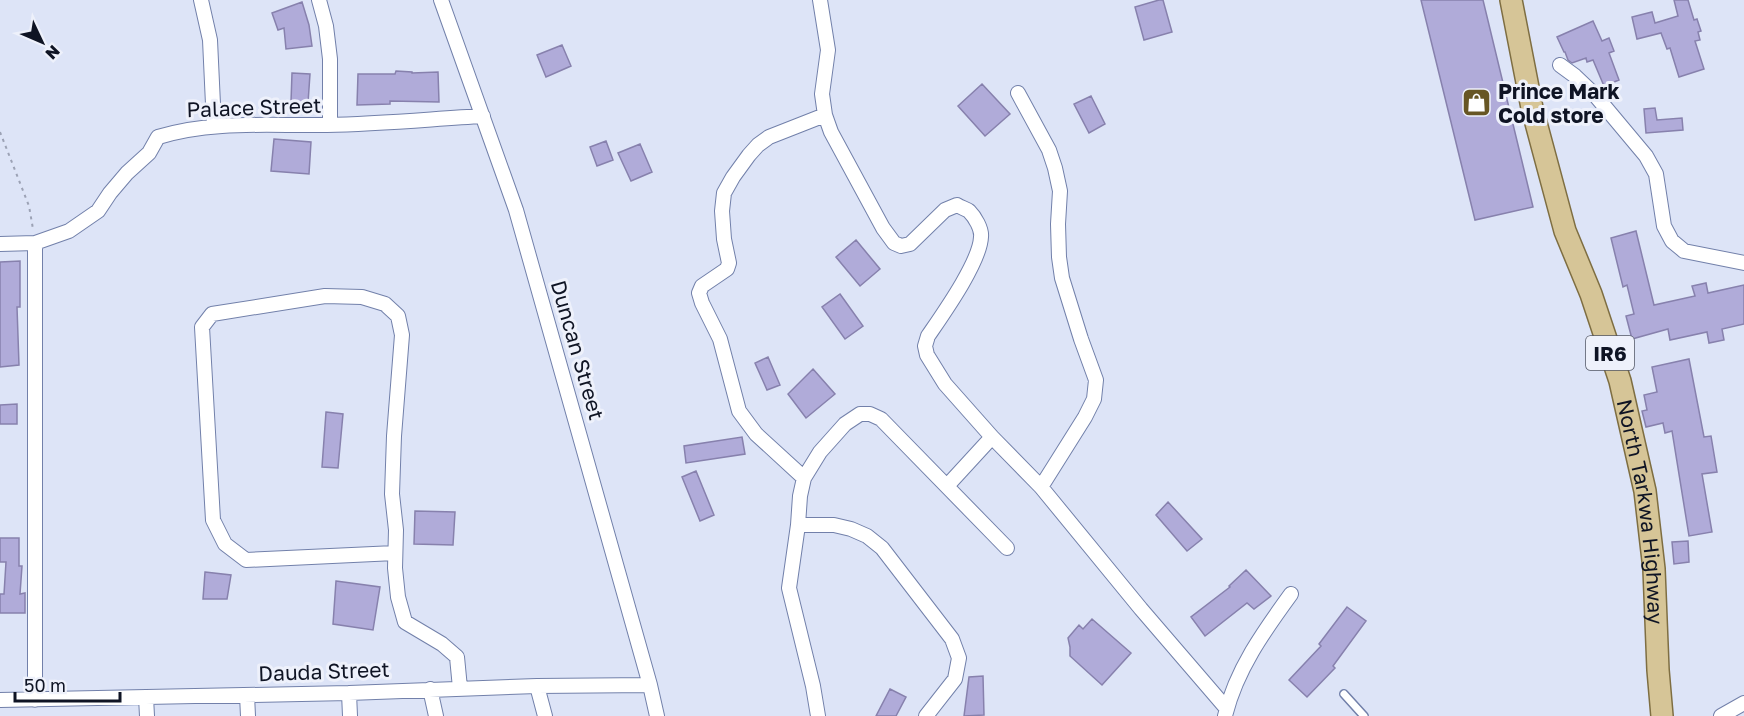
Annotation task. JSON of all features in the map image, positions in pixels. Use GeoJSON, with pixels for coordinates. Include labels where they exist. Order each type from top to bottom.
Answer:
{"type":"FeatureCollection","features":[{"type":"Feature","properties":{"kind":"main road","name":"North Tarkwa Highway"},"geometry":{"type":"LineString","coordinates":[[1511,0],[1532,108],[1563,222],[1591,294],[1620,381],[1645,491],[1654,569],[1662,716]]}},
{"type":"Feature","properties":{"kind":"street"},"geometry":{"type":"LineString","coordinates":[[201,0],[210,40],[214,126]]}},
{"type":"Feature","properties":{"kind":"street"},"geometry":{"type":"LineString","coordinates":[[319,0],[326,26],[330,59],[330,125]]}},
{"type":"Feature","properties":{"kind":"street","name":"Duncan Street"},"geometry":{"type":"LineString","coordinates":[[441,0],[516,210],[657,716]]}},
{"type":"Feature","properties":{"kind":"street"},"geometry":{"type":"LineString","coordinates":[[820,0],[828,50],[822,94],[825,116],[831,132],[883,228],[894,243],[901,246],[910,244],[945,210],[957,205],[969,211],[978,225],[981,236],[977,252],[969,271],[928,336],[925,346],[927,355],[945,384],[992,437],[1041,486],[1226,713]]}},
{"type":"Feature","properties":{"kind":"street"},"geometry":{"type":"LineString","coordinates":[[1560,64],[1595,95],[1646,156],[1656,174],[1664,226],[1672,240],[1684,250],[1744,264]]}},
{"type":"Feature","properties":{"kind":"street"},"geometry":{"type":"LineString","coordinates":[[1018,93],[1049,150],[1055,168],[1060,191],[1058,224],[1062,279],[1096,380],[1094,399],[1090,408],[1041,486]]}},
{"type":"Feature","properties":{"kind":"street","name":"Palace Street"},"geometry":{"type":"LineString","coordinates":[[0,244],[35,243],[69,231],[98,212],[126,173],[149,153],[158,136],[175,131],[214,126],[330,125],[483,116]]}},
{"type":"Feature","properties":{"kind":"street"},"geometry":{"type":"LineString","coordinates":[[804,478],[756,434],[739,411],[720,339],[699,293],[702,286],[727,269],[729,263],[722,211],[724,193],[738,170],[758,145],[769,137],[825,116]]}},
{"type":"Feature","properties":{"kind":"street"},"geometry":{"type":"LineString","coordinates":[[35,243],[35,700]]}},
{"type":"Feature","properties":{"kind":"street"},"geometry":{"type":"LineString","coordinates":[[395,553],[246,560],[225,544],[213,520],[202,327],[212,314],[325,296],[362,297],[385,303],[398,316],[402,335],[392,494],[396,530],[395,568],[398,597],[405,622],[442,644],[457,657],[460,688]]}},
{"type":"Feature","properties":{"kind":"street"},"geometry":{"type":"LineString","coordinates":[[818,716],[789,588],[804,478],[820,452],[845,423],[860,414],[870,414],[881,419],[1007,548]]}},
{"type":"Feature","properties":{"kind":"street"},"geometry":{"type":"LineString","coordinates":[[947,486],[992,437]]}},
{"type":"Feature","properties":{"kind":"street"},"geometry":{"type":"LineString","coordinates":[[798,525],[834,525],[867,536],[882,548],[952,639],[959,658],[955,679],[926,716]]}},
{"type":"Feature","properties":{"kind":"street"},"geometry":{"type":"LineString","coordinates":[[1226,713],[1241,671],[1266,629],[1291,594]]}},
{"type":"Feature","properties":{"kind":"street","name":"Dauda Street"},"geometry":{"type":"LineString","coordinates":[[0,700],[650,685]]}},
{"type":"Feature","properties":{"kind":"street"},"geometry":{"type":"LineString","coordinates":[[537,686],[544,716]]}},
{"type":"Feature","properties":{"kind":"street"},"geometry":{"type":"LineString","coordinates":[[430,689],[436,716]]}},
{"type":"Feature","properties":{"kind":"street"},"geometry":{"type":"LineString","coordinates":[[349,693],[350,716]]}},
{"type":"Feature","properties":{"kind":"street"},"geometry":{"type":"LineString","coordinates":[[247,695],[248,716]]}},
{"type":"Feature","properties":{"kind":"street"},"geometry":{"type":"LineString","coordinates":[[147,697],[147,716]]}},
{"type":"Feature","properties":{"kind":"street"},"geometry":{"type":"LineString","coordinates":[[1721,716],[1744,704]]}},
{"type":"Feature","properties":{"kind":"lane"},"geometry":{"type":"LineString","coordinates":[[1344,694],[1364,716]]}},
{"type":"Feature","properties":{"kind":"path"},"geometry":{"type":"LineString","coordinates":[[0,132],[29,206],[35,243]]}},
{"type":"Feature","properties":{"kind":"building"},"geometry":{"type":"Polygon","coordinates":[[[1163,0],[1172,32],[1144,40],[1135,7],[1163,0]]]}},
{"type":"Feature","properties":{"kind":"building","name":"Prince Mark Cold store"},"geometry":{"type":"Polygon","coordinates":[[[1421,0],[1483,0],[1533,207],[1475,220],[1421,0]]]}},
{"type":"Feature","properties":{"kind":"building"},"geometry":{"type":"Polygon","coordinates":[[[1674,0],[1688,0],[1694,20],[1697,19],[1701,31],[1698,32],[1700,40],[1695,41],[1704,69],[1679,77],[1670,48],[1667,49],[1661,33],[1637,39],[1632,17],[1652,12],[1655,23],[1678,16],[1674,0]]]}},
{"type":"Feature","properties":{"kind":"building"},"geometry":{"type":"Polygon","coordinates":[[[302,2],[312,46],[286,49],[284,28],[278,30],[272,13],[302,2]]]}},
{"type":"Feature","properties":{"kind":"building"},"geometry":{"type":"Polygon","coordinates":[[[1593,21],[1602,41],[1609,38],[1614,51],[1609,53],[1619,80],[1604,86],[1593,60],[1587,62],[1586,58],[1572,63],[1568,60],[1557,37],[1593,21]]]}},
{"type":"Feature","properties":{"kind":"building"},"geometry":{"type":"Polygon","coordinates":[[[562,45],[571,66],[546,77],[537,55],[562,45]]]}},
{"type":"Feature","properties":{"kind":"building"},"geometry":{"type":"Polygon","coordinates":[[[396,71],[438,72],[439,102],[390,101],[390,104],[357,105],[358,74],[395,74],[396,71]]]}},
{"type":"Feature","properties":{"kind":"building"},"geometry":{"type":"Polygon","coordinates":[[[292,73],[310,74],[308,103],[291,102],[292,73]]]}},
{"type":"Feature","properties":{"kind":"building"},"geometry":{"type":"Polygon","coordinates":[[[982,84],[1010,114],[985,136],[958,106],[982,84]]]}},
{"type":"Feature","properties":{"kind":"building"},"geometry":{"type":"Polygon","coordinates":[[[1091,96],[1105,124],[1089,133],[1074,104],[1091,96]]]}},
{"type":"Feature","properties":{"kind":"building"},"geometry":{"type":"Polygon","coordinates":[[[1655,108],[1657,120],[1682,118],[1683,130],[1646,133],[1644,109],[1655,108]]]}},
{"type":"Feature","properties":{"kind":"building"},"geometry":{"type":"Polygon","coordinates":[[[274,139],[311,142],[309,174],[271,171],[274,139]]]}},
{"type":"Feature","properties":{"kind":"building"},"geometry":{"type":"Polygon","coordinates":[[[606,141],[613,160],[597,166],[590,147],[606,141]]]}},
{"type":"Feature","properties":{"kind":"building"},"geometry":{"type":"Polygon","coordinates":[[[640,144],[652,172],[631,181],[618,153],[640,144]]]}},
{"type":"Feature","properties":{"kind":"building"},"geometry":{"type":"Polygon","coordinates":[[[1636,231],[1654,305],[1695,296],[1692,286],[1706,283],[1708,293],[1744,285],[1744,324],[1722,329],[1724,340],[1709,343],[1707,332],[1670,340],[1668,329],[1632,339],[1626,316],[1634,314],[1627,285],[1623,287],[1611,238],[1636,231]]]}},
{"type":"Feature","properties":{"kind":"building"},"geometry":{"type":"Polygon","coordinates":[[[856,240],[880,269],[860,286],[836,257],[856,240]]]}},
{"type":"Feature","properties":{"kind":"building"},"geometry":{"type":"Polygon","coordinates":[[[20,261],[20,307],[17,307],[19,365],[0,367],[0,262],[20,261]]]}},
{"type":"Feature","properties":{"kind":"building"},"geometry":{"type":"Polygon","coordinates":[[[840,294],[863,326],[845,339],[822,307],[840,294]]]}},
{"type":"Feature","properties":{"kind":"building"},"geometry":{"type":"Polygon","coordinates":[[[768,357],[780,385],[767,390],[755,363],[768,357]]]}},
{"type":"Feature","properties":{"kind":"building"},"geometry":{"type":"Polygon","coordinates":[[[1689,359],[1704,437],[1711,436],[1717,472],[1702,474],[1712,532],[1689,536],[1672,431],[1665,433],[1663,423],[1646,427],[1642,411],[1647,410],[1644,395],[1657,392],[1652,367],[1689,359]]]}},
{"type":"Feature","properties":{"kind":"building"},"geometry":{"type":"Polygon","coordinates":[[[813,369],[835,394],[806,418],[788,394],[813,369]]]}},
{"type":"Feature","properties":{"kind":"building"},"geometry":{"type":"Polygon","coordinates":[[[17,404],[17,424],[0,424],[0,405],[17,404]]]}},
{"type":"Feature","properties":{"kind":"building"},"geometry":{"type":"Polygon","coordinates":[[[326,412],[343,414],[338,468],[322,467],[326,412]]]}},
{"type":"Feature","properties":{"kind":"building"},"geometry":{"type":"Polygon","coordinates":[[[742,437],[745,454],[686,463],[684,446],[742,437]]]}},
{"type":"Feature","properties":{"kind":"building"},"geometry":{"type":"Polygon","coordinates":[[[696,471],[714,515],[700,521],[682,477],[696,471]]]}},
{"type":"Feature","properties":{"kind":"building"},"geometry":{"type":"Polygon","coordinates":[[[1168,502],[1202,539],[1187,551],[1156,515],[1168,502]]]}},
{"type":"Feature","properties":{"kind":"building"},"geometry":{"type":"Polygon","coordinates":[[[415,511],[455,512],[453,545],[414,544],[415,511]]]}},
{"type":"Feature","properties":{"kind":"building"},"geometry":{"type":"Polygon","coordinates":[[[0,538],[19,538],[19,566],[22,566],[20,594],[25,593],[25,613],[0,613],[0,594],[4,594],[6,562],[0,562],[0,538]]]}},
{"type":"Feature","properties":{"kind":"building"},"geometry":{"type":"Polygon","coordinates":[[[1688,541],[1689,562],[1674,564],[1672,542],[1688,541]]]}},
{"type":"Feature","properties":{"kind":"building"},"geometry":{"type":"Polygon","coordinates":[[[1246,570],[1271,596],[1254,609],[1247,603],[1205,636],[1191,617],[1230,587],[1246,570]]]}},
{"type":"Feature","properties":{"kind":"building"},"geometry":{"type":"Polygon","coordinates":[[[205,572],[231,575],[227,599],[203,599],[205,572]]]}},
{"type":"Feature","properties":{"kind":"building"},"geometry":{"type":"Polygon","coordinates":[[[336,581],[380,587],[373,630],[333,624],[336,581]]]}},
{"type":"Feature","properties":{"kind":"building"},"geometry":{"type":"Polygon","coordinates":[[[1347,607],[1366,621],[1333,666],[1335,668],[1307,697],[1289,680],[1321,646],[1319,644],[1347,607]]]}},
{"type":"Feature","properties":{"kind":"building"},"geometry":{"type":"Polygon","coordinates":[[[1092,619],[1131,653],[1102,685],[1070,656],[1068,638],[1079,625],[1083,629],[1092,619]]]}},
{"type":"Feature","properties":{"kind":"building"},"geometry":{"type":"Polygon","coordinates":[[[983,676],[984,715],[964,716],[969,677],[983,676]]]}},
{"type":"Feature","properties":{"kind":"building"},"geometry":{"type":"Polygon","coordinates":[[[890,689],[906,697],[896,716],[876,716],[890,689]]]}},
{"type":"Feature","properties":{"kind":"place","name":"Prince Mark Cold store"},"geometry":{"type":"Point","coordinates":[1477,103]}}]}
